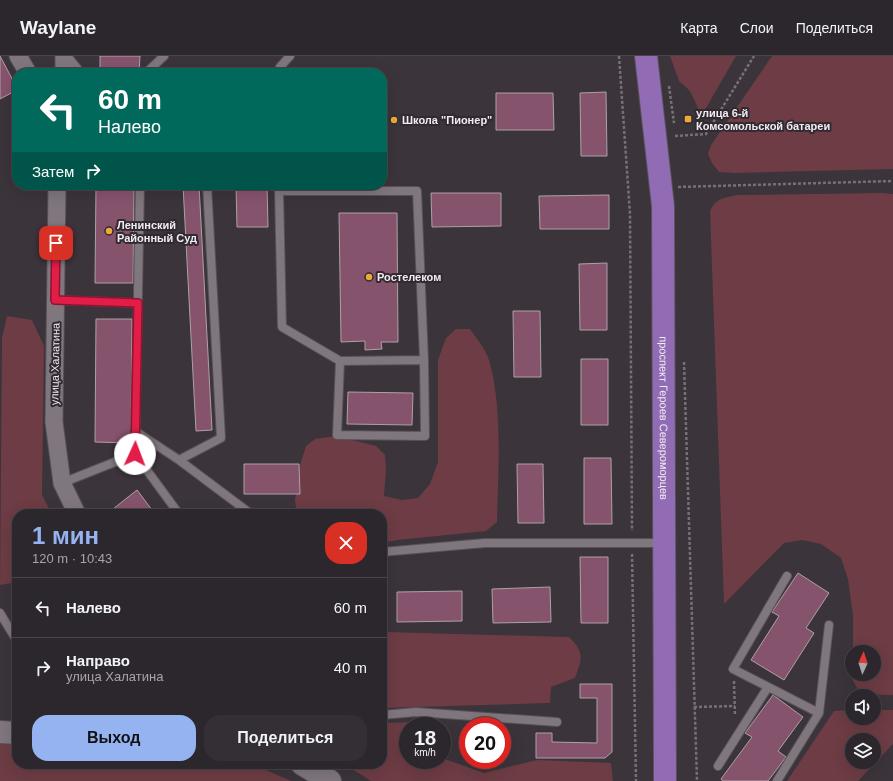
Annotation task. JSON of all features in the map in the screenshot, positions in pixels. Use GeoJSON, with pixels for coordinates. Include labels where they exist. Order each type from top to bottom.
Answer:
{"type":"FeatureCollection","features":[{"type":"Feature","properties":{"kind":"main road","name":"проспект Героев Североморцев"},"geometry":{"type":"LineString","coordinates":[[646,56],[663,206],[665,781]]}},
{"type":"Feature","properties":{"kind":"street"},"geometry":{"type":"LineString","coordinates":[[18,56],[25,68]]}},
{"type":"Feature","properties":{"kind":"street"},"geometry":{"type":"LineString","coordinates":[[64,68],[65,56]]}},
{"type":"Feature","properties":{"kind":"street","name":"улица Халатина"},"geometry":{"type":"LineString","coordinates":[[57,190],[54,422],[62,483],[75,509]]}},
{"type":"Feature","properties":{"kind":"street"},"geometry":{"type":"LineString","coordinates":[[0,732],[12,733]]}},
{"type":"Feature","properties":{"kind":"street"},"geometry":{"type":"LineString","coordinates":[[310,769],[330,781]]}},
{"type":"Feature","properties":{"kind":"lane"},"geometry":{"type":"LineString","coordinates":[[65,56],[76,68]]}},
{"type":"Feature","properties":{"kind":"lane"},"geometry":{"type":"LineString","coordinates":[[151,68],[164,56]]}},
{"type":"Feature","properties":{"kind":"lane"},"geometry":{"type":"LineString","coordinates":[[280,68],[290,56]]}},
{"type":"Feature","properties":{"kind":"lane"},"geometry":{"type":"LineString","coordinates":[[140,190],[135,454],[175,509]]}},
{"type":"Feature","properties":{"kind":"lane"},"geometry":{"type":"LineString","coordinates":[[179,460],[221,438],[207,190]]}},
{"type":"Feature","properties":{"kind":"lane"},"geometry":{"type":"LineString","coordinates":[[279,190],[282,327],[340,361],[424,360]]}},
{"type":"Feature","properties":{"kind":"lane"},"geometry":{"type":"LineString","coordinates":[[340,361],[337,435],[425,436],[424,360],[417,191],[371,190]]}},
{"type":"Feature","properties":{"kind":"lane"},"geometry":{"type":"LineString","coordinates":[[55,300],[138,303]]}},
{"type":"Feature","properties":{"kind":"lane"},"geometry":{"type":"LineString","coordinates":[[136,432],[179,460],[244,509]]}},
{"type":"Feature","properties":{"kind":"lane"},"geometry":{"type":"LineString","coordinates":[[62,483],[135,454]]}},
{"type":"Feature","properties":{"kind":"lane"},"geometry":{"type":"LineString","coordinates":[[387,552],[485,543],[665,543]]}},
{"type":"Feature","properties":{"kind":"lane"},"geometry":{"type":"LineString","coordinates":[[787,576],[734,669],[819,713]]}},
{"type":"Feature","properties":{"kind":"lane"},"geometry":{"type":"LineString","coordinates":[[0,613],[12,633]]}},
{"type":"Feature","properties":{"kind":"lane"},"geometry":{"type":"LineString","coordinates":[[777,781],[819,713],[829,625]]}},
{"type":"Feature","properties":{"kind":"lane"},"geometry":{"type":"LineString","coordinates":[[718,766],[768,687]]}},
{"type":"Feature","properties":{"kind":"lane"},"geometry":{"type":"LineString","coordinates":[[387,715],[416,712],[557,722]]}},
{"type":"Feature","properties":{"kind":"path"},"geometry":{"type":"LineString","coordinates":[[619,56],[630,214],[632,543],[636,781]]}},
{"type":"Feature","properties":{"kind":"path"},"geometry":{"type":"LineString","coordinates":[[675,136],[706,134],[754,56]]}},
{"type":"Feature","properties":{"kind":"path"},"geometry":{"type":"LineString","coordinates":[[669,85],[676,144]]}},
{"type":"Feature","properties":{"kind":"path"},"geometry":{"type":"LineString","coordinates":[[677,180],[678,194]]}},
{"type":"Feature","properties":{"kind":"path"},"geometry":{"type":"LineString","coordinates":[[678,187],[893,181]]}},
{"type":"Feature","properties":{"kind":"path"},"geometry":{"type":"LineString","coordinates":[[684,356],[697,781]]}},
{"type":"Feature","properties":{"kind":"path"},"geometry":{"type":"LineString","coordinates":[[734,698],[735,713]]}},
{"type":"Feature","properties":{"kind":"path"},"geometry":{"type":"LineString","coordinates":[[694,707],[735,706]]}},
{"type":"Feature","properties":{"kind":"shaded area"},"geometry":{"type":"Polygon","coordinates":[[[670,56],[736,56],[706,108],[702,111],[699,110],[690,91],[679,81],[670,56]]]}},
{"type":"Feature","properties":{"kind":"shaded area"},"geometry":{"type":"Polygon","coordinates":[[[772,56],[893,56],[893,169],[735,173],[719,172],[712,163],[708,154],[711,145],[772,56]]]}},
{"type":"Feature","properties":{"kind":"shaded area"},"geometry":{"type":"Polygon","coordinates":[[[893,194],[893,695],[881,695],[881,689],[858,689],[853,681],[881,681],[881,645],[853,645],[853,616],[848,579],[841,558],[821,544],[802,540],[784,543],[724,604],[710,211],[718,201],[737,195],[893,194]]]}},
{"type":"Feature","properties":{"kind":"shaded area"},"geometry":{"type":"Polygon","coordinates":[[[7,316],[32,320],[44,346],[42,495],[49,509],[12,509],[12,583],[0,585],[2,338],[7,316]]]}},
{"type":"Feature","properties":{"kind":"shaded area"},"geometry":{"type":"Polygon","coordinates":[[[456,329],[470,329],[481,344],[489,360],[498,419],[499,461],[497,522],[486,531],[387,542],[387,509],[296,509],[295,501],[300,465],[306,446],[315,439],[336,436],[376,446],[385,455],[386,470],[384,496],[402,500],[418,498],[430,484],[438,462],[438,360],[446,338],[456,329]]]}},
{"type":"Feature","properties":{"kind":"shaded area"},"geometry":{"type":"Polygon","coordinates":[[[387,632],[569,637],[578,647],[580,652],[581,656],[579,665],[575,678],[551,687],[550,703],[387,708],[387,632]]]}},
{"type":"Feature","properties":{"kind":"shaded area"},"geometry":{"type":"Polygon","coordinates":[[[845,710],[845,725],[881,725],[881,710],[893,710],[893,744],[881,757],[881,733],[845,733],[845,769],[869,769],[858,781],[787,781],[834,711],[845,710]]]}},
{"type":"Feature","properties":{"kind":"shaded area"},"geometry":{"type":"Polygon","coordinates":[[[387,723],[399,723],[399,769],[451,769],[451,761],[459,764],[459,769],[473,769],[484,773],[500,769],[511,769],[511,766],[537,760],[611,763],[613,781],[371,781],[352,769],[387,769],[387,723]]]}},
{"type":"Feature","properties":{"kind":"shaded area"},"geometry":{"type":"Polygon","coordinates":[[[0,743],[12,743],[12,769],[263,769],[291,781],[0,781],[0,743]]]}},
{"type":"Feature","properties":{"kind":"building"},"geometry":{"type":"Polygon","coordinates":[[[0,56],[12,79],[12,93],[0,99],[0,56]]]}},
{"type":"Feature","properties":{"kind":"building"},"geometry":{"type":"Polygon","coordinates":[[[100,56],[140,56],[139,68],[100,68],[100,56]]]}},
{"type":"Feature","properties":{"kind":"building"},"geometry":{"type":"Polygon","coordinates":[[[606,92],[607,156],[581,156],[580,93],[606,92]]]}},
{"type":"Feature","properties":{"kind":"building"},"geometry":{"type":"Polygon","coordinates":[[[496,93],[553,93],[554,130],[496,130],[496,93]]]}},
{"type":"Feature","properties":{"kind":"building"},"geometry":{"type":"Polygon","coordinates":[[[96,190],[134,190],[133,283],[95,283],[96,190]]]}},
{"type":"Feature","properties":{"kind":"building"},"geometry":{"type":"Polygon","coordinates":[[[183,190],[199,190],[212,430],[196,431],[183,190]]]}},
{"type":"Feature","properties":{"kind":"building"},"geometry":{"type":"Polygon","coordinates":[[[236,190],[267,190],[268,227],[237,227],[236,190]]]}},
{"type":"Feature","properties":{"kind":"building"},"geometry":{"type":"Polygon","coordinates":[[[431,193],[501,193],[501,226],[432,227],[431,193]]]}},
{"type":"Feature","properties":{"kind":"building"},"geometry":{"type":"Polygon","coordinates":[[[609,195],[609,229],[540,229],[539,196],[609,195]]]}},
{"type":"Feature","properties":{"kind":"building","name":"Ростелеком"},"geometry":{"type":"Polygon","coordinates":[[[339,213],[397,213],[398,342],[381,342],[382,349],[365,350],[365,341],[341,342],[339,213]]]}},
{"type":"Feature","properties":{"kind":"building"},"geometry":{"type":"Polygon","coordinates":[[[607,263],[607,330],[580,330],[579,264],[607,263]]]}},
{"type":"Feature","properties":{"kind":"building"},"geometry":{"type":"Polygon","coordinates":[[[513,311],[540,311],[541,377],[514,377],[513,311]]]}},
{"type":"Feature","properties":{"kind":"building"},"geometry":{"type":"Polygon","coordinates":[[[96,319],[132,319],[131,443],[95,442],[96,319]]]}},
{"type":"Feature","properties":{"kind":"building"},"geometry":{"type":"Polygon","coordinates":[[[581,359],[608,359],[608,425],[581,425],[581,359]]]}},
{"type":"Feature","properties":{"kind":"building"},"geometry":{"type":"Polygon","coordinates":[[[348,392],[413,393],[412,425],[347,424],[348,392]]]}},
{"type":"Feature","properties":{"kind":"building"},"geometry":{"type":"Polygon","coordinates":[[[584,458],[611,458],[612,524],[584,524],[584,458]]]}},
{"type":"Feature","properties":{"kind":"building"},"geometry":{"type":"Polygon","coordinates":[[[244,464],[299,464],[300,494],[244,494],[244,464]]]}},
{"type":"Feature","properties":{"kind":"building"},"geometry":{"type":"Polygon","coordinates":[[[517,464],[543,464],[544,523],[518,523],[517,464]]]}},
{"type":"Feature","properties":{"kind":"building"},"geometry":{"type":"Polygon","coordinates":[[[137,490],[151,509],[113,509],[137,490]]]}},
{"type":"Feature","properties":{"kind":"building"},"geometry":{"type":"Polygon","coordinates":[[[580,557],[608,557],[608,623],[581,623],[580,557]]]}},
{"type":"Feature","properties":{"kind":"building"},"geometry":{"type":"Polygon","coordinates":[[[798,573],[829,593],[806,628],[814,633],[784,680],[751,660],[779,616],[772,612],[798,573]]]}},
{"type":"Feature","properties":{"kind":"building"},"geometry":{"type":"Polygon","coordinates":[[[550,587],[551,622],[493,623],[492,589],[550,587]]]}},
{"type":"Feature","properties":{"kind":"building"},"geometry":{"type":"Polygon","coordinates":[[[462,591],[462,621],[397,622],[397,592],[462,591]]]}},
{"type":"Feature","properties":{"kind":"building"},"geometry":{"type":"Polygon","coordinates":[[[580,684],[612,684],[612,752],[605,758],[536,758],[536,733],[552,733],[552,742],[597,743],[597,698],[580,698],[580,684]]]}},
{"type":"Feature","properties":{"kind":"building"},"geometry":{"type":"Polygon","coordinates":[[[773,695],[803,717],[778,751],[786,757],[768,781],[723,781],[721,779],[752,737],[745,733],[773,695]]]}},
{"type":"Feature","properties":{"kind":"place","name":"улица 6-й Комсомольской батареи"},"geometry":{"type":"Point","coordinates":[688,119]}},
{"type":"Feature","properties":{"kind":"place","name":"Школа \"Пионер\""},"geometry":{"type":"Point","coordinates":[394,120]}},
{"type":"Feature","properties":{"kind":"place","name":"Ленинский Районный Суд"},"geometry":{"type":"Point","coordinates":[109,231]}},
{"type":"Feature","properties":{"kind":"place","name":"Ростелеком"},"geometry":{"type":"Point","coordinates":[369,277]}},
{"type":"Feature","properties":{"kind":"route"},"geometry":{"type":"LineString","coordinates":[[56,243],[55,300],[138,303],[135,454]]}}]}
